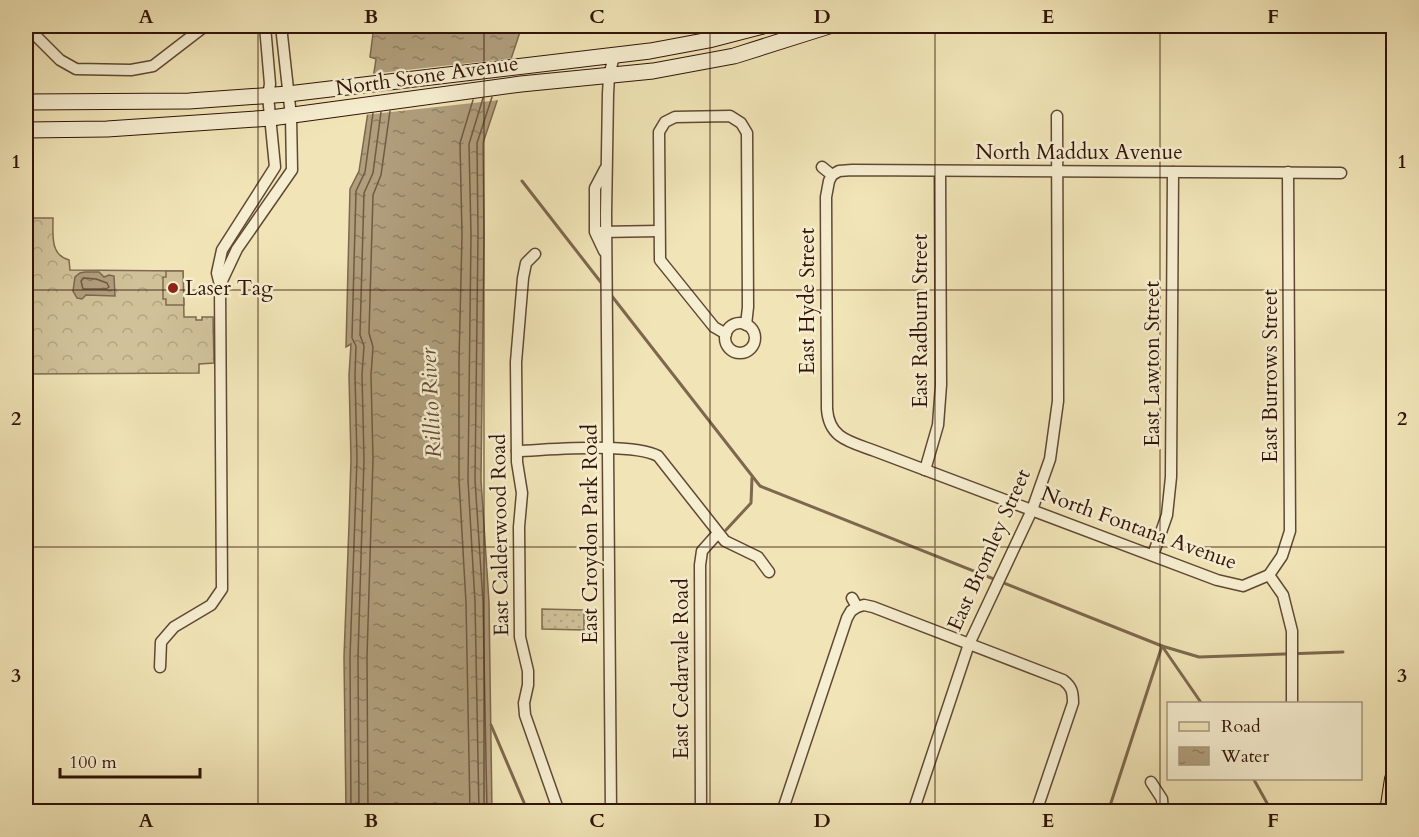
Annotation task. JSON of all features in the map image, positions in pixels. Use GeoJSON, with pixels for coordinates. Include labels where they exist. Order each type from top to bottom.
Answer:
{"type":"FeatureCollection","features":[{"type":"Feature","properties":{"kind":"main road","name":"North Stone Avenue"},"geometry":{"type":"LineString","coordinates":[[26,102],[167,101],[288,94],[615,56],[680,46],[763,26]]}},
{"type":"Feature","properties":{"kind":"main road","name":"North Stone Avenue"},"geometry":{"type":"LineString","coordinates":[[26,130],[107,129],[271,118],[522,84],[653,71],[734,56],[829,26]]}},
{"type":"Feature","properties":{"kind":"main road"},"geometry":{"type":"LineString","coordinates":[[1389,812],[1394,779]]}},
{"type":"Feature","properties":{"kind":"street"},"geometry":{"type":"LineString","coordinates":[[26,26],[69,67],[83,70],[143,69],[153,66],[205,26]]}},
{"type":"Feature","properties":{"kind":"street"},"geometry":{"type":"LineString","coordinates":[[160,667],[161,642],[174,627],[212,605],[222,589],[220,285],[217,273],[222,250],[275,167],[268,96],[270,84],[265,26]]}},
{"type":"Feature","properties":{"kind":"street"},"geometry":{"type":"LineString","coordinates":[[220,285],[237,249],[292,170],[291,116],[281,26]]}},
{"type":"Feature","properties":{"kind":"street","name":"East Croydon Park Road"},"geometry":{"type":"LineString","coordinates":[[611,812],[607,260],[596,188],[607,166],[609,76],[615,56]]}},
{"type":"Feature","properties":{"kind":"street"},"geometry":{"type":"LineString","coordinates":[[726,334],[714,327],[660,260],[659,132],[665,122],[675,117],[729,116],[741,123],[747,133],[748,307],[746,324]]}},
{"type":"Feature","properties":{"kind":"street","name":"East Bromley Street"},"geometry":{"type":"LineString","coordinates":[[913,812],[969,644],[1032,510],[1050,459],[1058,401],[1057,116]]}},
{"type":"Feature","properties":{"kind":"street"},"geometry":{"type":"LineString","coordinates":[[822,167],[832,176]]}},
{"type":"Feature","properties":{"kind":"street","name":"North Maddux Avenue"},"geometry":{"type":"LineString","coordinates":[[832,176],[845,170],[1341,172]]}},
{"type":"Feature","properties":{"kind":"street","name":"East Radburn Street"},"geometry":{"type":"LineString","coordinates":[[925,470],[938,425],[941,385],[940,171]]}},
{"type":"Feature","properties":{"kind":"street","name":"East Lawton Street"},"geometry":{"type":"LineString","coordinates":[[1154,555],[1167,515],[1171,477],[1173,171]]}},
{"type":"Feature","properties":{"kind":"street","name":"East Burrows Street"},"geometry":{"type":"LineString","coordinates":[[1269,575],[1282,556],[1290,531],[1288,172]]}},
{"type":"Feature","properties":{"kind":"street","name":"East Hyde Street"},"geometry":{"type":"LineString","coordinates":[[831,427],[827,409],[826,197],[832,176]]}},
{"type":"Feature","properties":{"kind":"street"},"geometry":{"type":"LineString","coordinates":[[601,232],[659,231]]}},
{"type":"Feature","properties":{"kind":"street","name":"East Calderwood Road"},"geometry":{"type":"LineString","coordinates":[[535,254],[526,263],[520,296],[516,362],[517,451],[522,493],[519,527],[520,637],[528,670],[525,715],[559,812]]}},
{"type":"Feature","properties":{"kind":"street"},"geometry":{"type":"LineString","coordinates":[[734,324],[746,324],[752,329],[755,343],[749,351],[740,353],[730,349],[726,341],[726,334],[734,324]]}},
{"type":"Feature","properties":{"kind":"street","name":"North Fontana Avenue"},"geometry":{"type":"LineString","coordinates":[[831,427],[843,439],[1217,580],[1243,586],[1269,575]]}},
{"type":"Feature","properties":{"kind":"street"},"geometry":{"type":"LineString","coordinates":[[517,451],[648,450],[658,456],[725,541],[758,557],[769,572]]}},
{"type":"Feature","properties":{"kind":"street","name":"East Cedarvale Road"},"geometry":{"type":"LineString","coordinates":[[701,812],[700,565],[702,551],[718,533]]}},
{"type":"Feature","properties":{"kind":"street"},"geometry":{"type":"LineString","coordinates":[[1269,575],[1283,596],[1292,631],[1292,702]]}},
{"type":"Feature","properties":{"kind":"street"},"geometry":{"type":"LineString","coordinates":[[782,812],[847,618],[855,603],[873,607],[1069,684],[1073,692],[1073,703],[1036,812]]}},
{"type":"Feature","properties":{"kind":"street"},"geometry":{"type":"LineString","coordinates":[[1151,782],[1162,799],[1163,812]]}},
{"type":"Feature","properties":{"kind":"green space"},"geometry":{"type":"Polygon","coordinates":[[[26,218],[53,218],[54,244],[58,254],[69,260],[70,270],[183,271],[184,317],[196,317],[196,320],[202,320],[202,317],[213,317],[214,363],[199,364],[199,373],[26,374],[26,218]]]}},
{"type":"Feature","properties":{"kind":"green space","name":"Laser Tag"},"geometry":{"type":"Polygon","coordinates":[[[166,271],[183,271],[184,305],[166,305],[166,299],[163,299],[163,277],[166,277],[166,271]]]}},
{"type":"Feature","properties":{"kind":"green space"},"geometry":{"type":"Polygon","coordinates":[[[542,609],[584,610],[584,630],[542,629],[542,609]]]}},
{"type":"Feature","properties":{"kind":"water","name":"Rillito River"},"geometry":{"type":"Polygon","coordinates":[[[374,26],[522,26],[483,143],[481,480],[489,602],[492,811],[346,812],[344,657],[351,459],[349,375],[351,344],[346,347],[350,189],[359,171],[376,59],[370,57],[374,26]]]}},
{"type":"Feature","properties":{"kind":"water"},"geometry":{"type":"Polygon","coordinates":[[[85,272],[99,272],[104,277],[114,276],[115,296],[86,295],[82,299],[77,298],[73,291],[75,277],[85,272]]]}},
{"type":"Feature","properties":{"kind":"pier"},"geometry":{"type":"Polygon","coordinates":[[[514,58],[500,100],[364,115],[370,74],[514,58]]]}},
{"type":"Feature","properties":{"kind":"waterway"},"geometry":{"type":"LineString","coordinates":[[522,181],[603,285]]}},
{"type":"Feature","properties":{"kind":"waterway"},"geometry":{"type":"LineString","coordinates":[[611,295],[760,486],[1162,646],[1201,702]]}},
{"type":"Feature","properties":{"kind":"waterway"},"geometry":{"type":"LineString","coordinates":[[726,530],[751,503],[752,478]]}},
{"type":"Feature","properties":{"kind":"waterway"},"geometry":{"type":"LineString","coordinates":[[1108,812],[1162,646],[1199,657],[1343,652]]}},
{"type":"Feature","properties":{"kind":"waterway"},"geometry":{"type":"LineString","coordinates":[[491,725],[528,812]]}},
{"type":"Feature","properties":{"kind":"waterway"},"geometry":{"type":"LineString","coordinates":[[1254,780],[1272,812]]}},
{"type":"Feature","properties":{"kind":"place","name":"Laser Tag"},"geometry":{"type":"Point","coordinates":[173,288]}}]}
